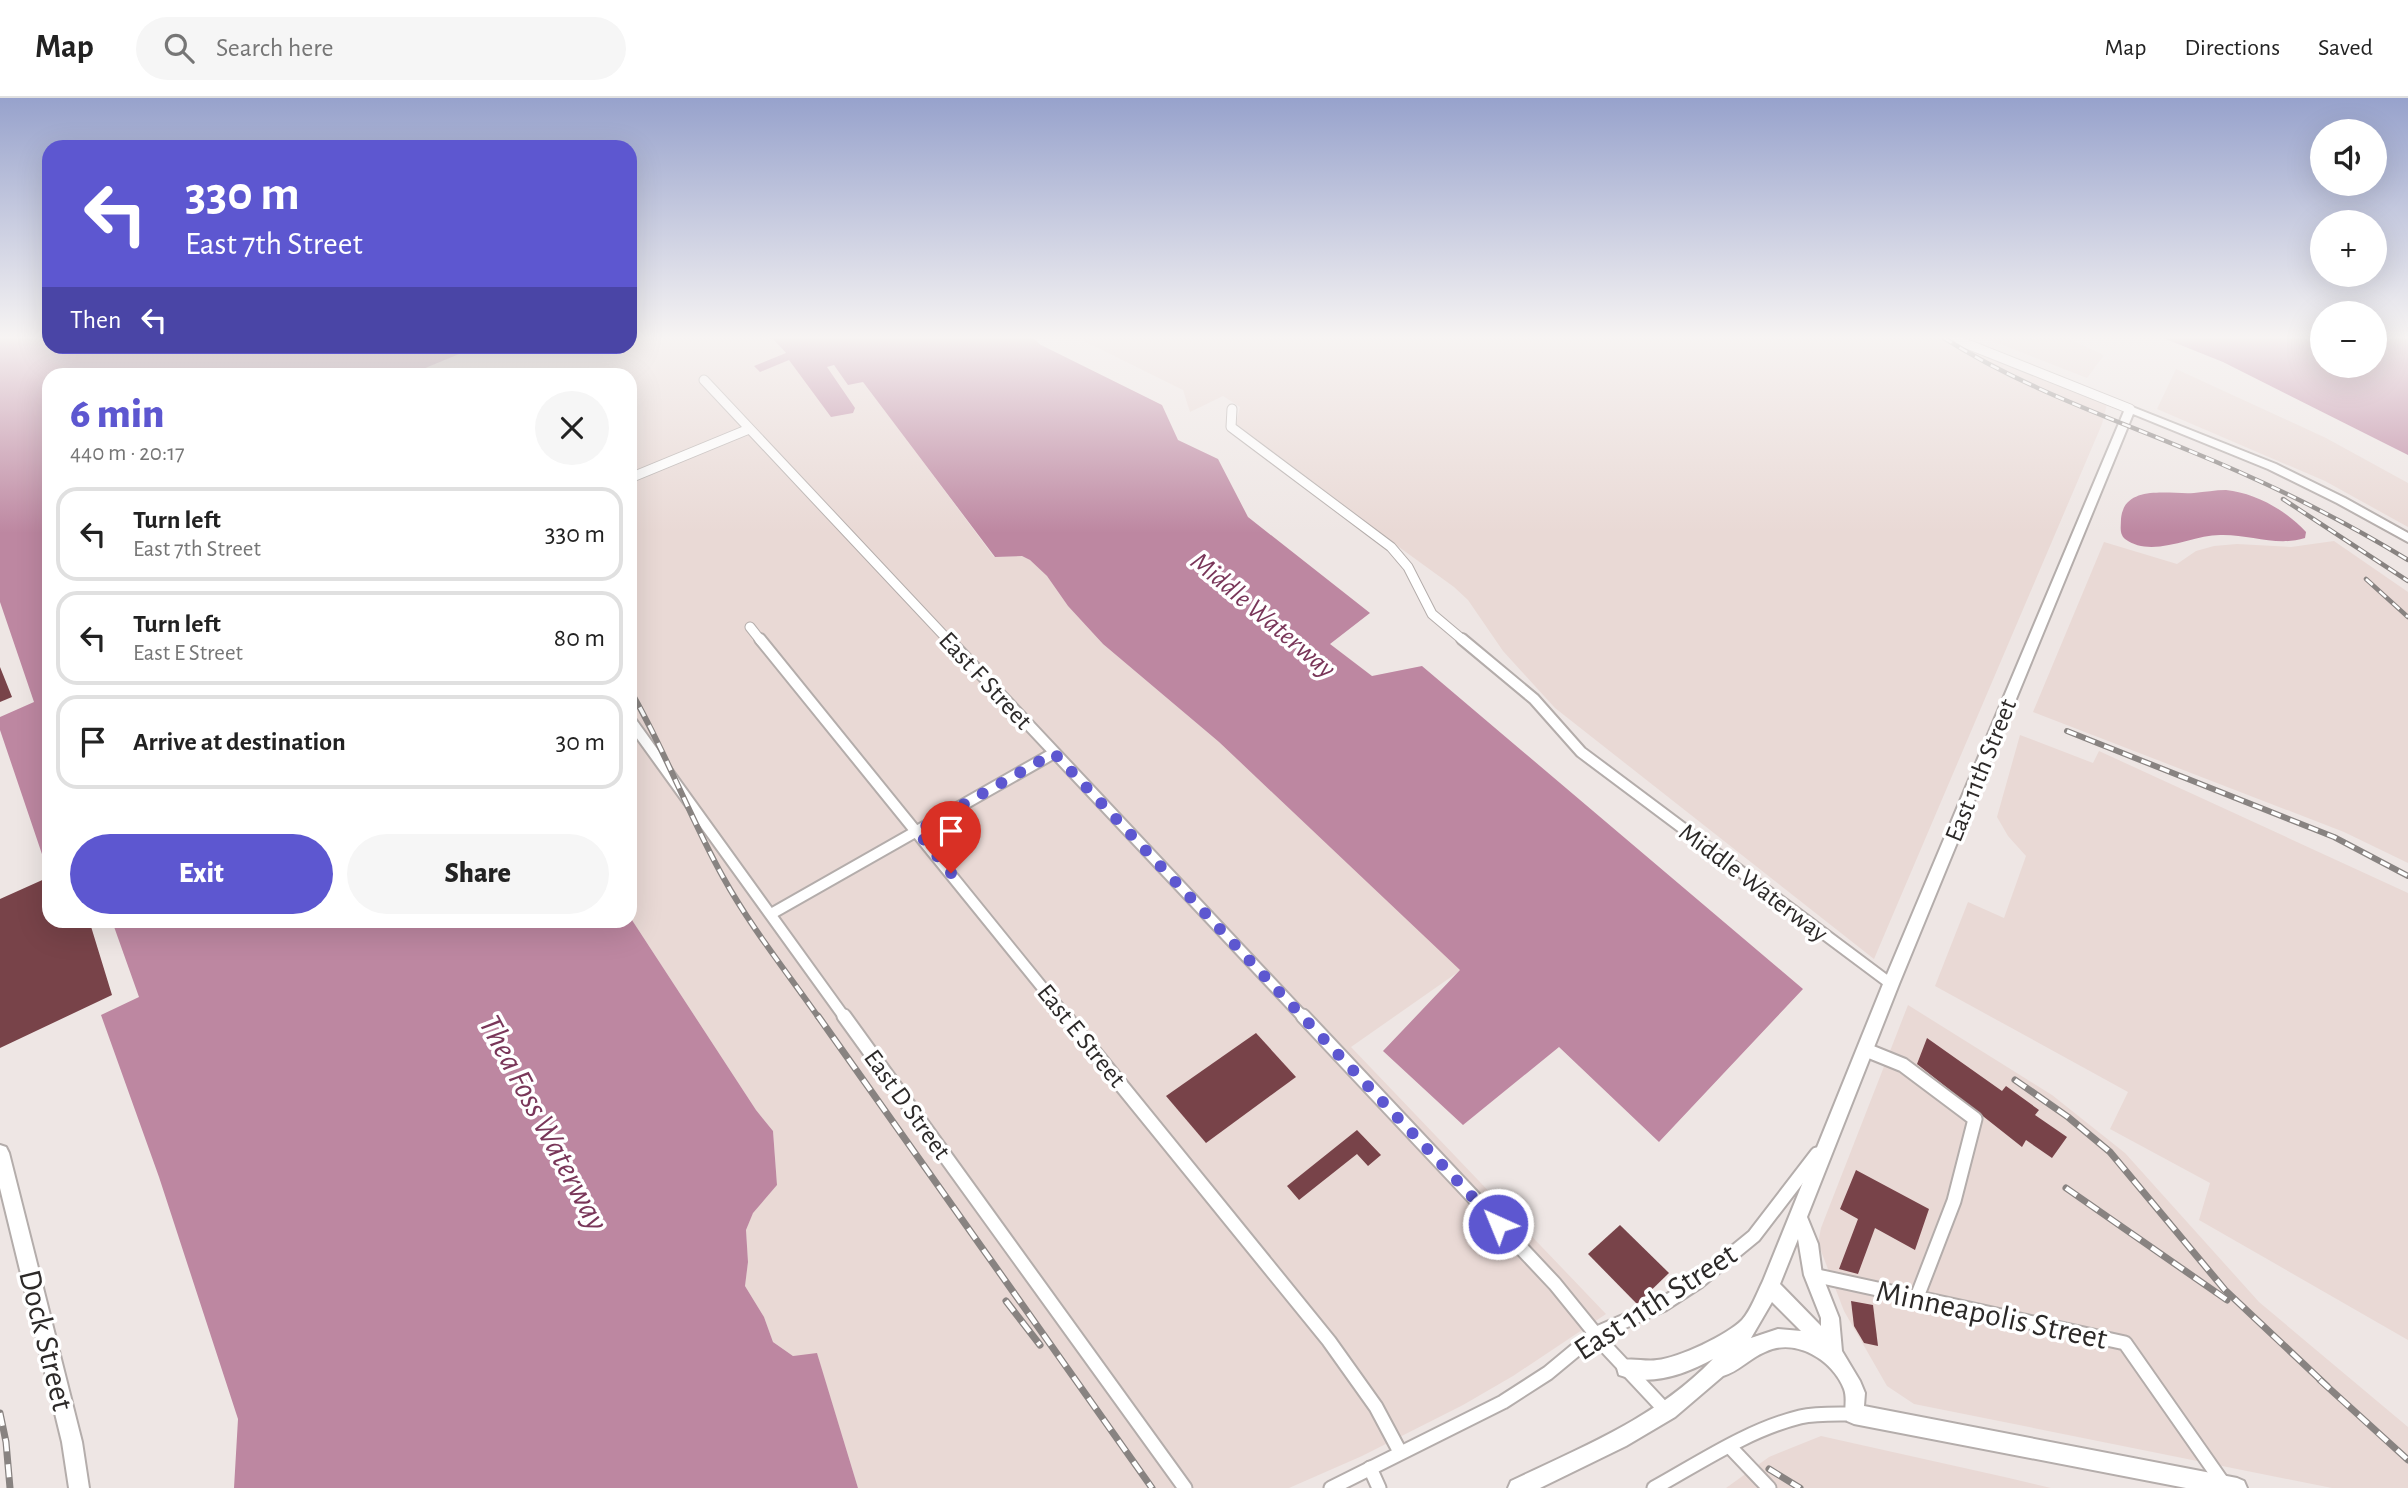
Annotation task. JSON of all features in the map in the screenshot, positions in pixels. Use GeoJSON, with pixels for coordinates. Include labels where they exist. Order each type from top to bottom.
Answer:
{"type":"FeatureCollection","features":[{"type":"Feature","properties":{"kind":"street","name":"East F Street"},"geometry":{"type":"LineString","coordinates":[[725,403],[1555,1284],[1595,1334],[1667,1412]]}},
{"type":"Feature","properties":{"kind":"street"},"geometry":{"type":"LineString","coordinates":[[2115,403],[2297,479],[2351,505],[2408,538]]}},
{"type":"Feature","properties":{"kind":"street","name":"East 11th Street"},"geometry":{"type":"LineString","coordinates":[[1518,1488],[1667,1412],[1711,1375],[1734,1347],[1758,1310],[1770,1287],[1891,984],[2130,409]]}},
{"type":"Feature","properties":{"kind":"street","name":"Middle Waterway"},"geometry":{"type":"LineString","coordinates":[[1231,410],[1231,427],[1391,547],[1408,567],[1432,614],[1534,699],[1581,752],[1891,984]]}},
{"type":"Feature","properties":{"kind":"street"},"geometry":{"type":"LineString","coordinates":[[637,475],[749,429]]}},
{"type":"Feature","properties":{"kind":"street","name":"East E Street"},"geometry":{"type":"LineString","coordinates":[[750,627],[1329,1341],[1376,1407],[1400,1452]]}},
{"type":"Feature","properties":{"kind":"street","name":"East D Street"},"geometry":{"type":"LineString","coordinates":[[637,730],[1185,1488]]}},
{"type":"Feature","properties":{"kind":"street"},"geometry":{"type":"LineString","coordinates":[[771,914],[1054,753]]}},
{"type":"Feature","properties":{"kind":"street"},"geometry":{"type":"LineString","coordinates":[[1866,1050],[1903,1065],[1975,1119],[1954,1201],[1917,1297]]}},
{"type":"Feature","properties":{"kind":"street","name":"East 11th Street"},"geometry":{"type":"LineString","coordinates":[[1331,1488],[1503,1402],[1548,1373],[1595,1334],[1662,1305],[1699,1281],[1754,1236],[1832,1132]]}},
{"type":"Feature","properties":{"kind":"street","name":"Dock Street"},"geometry":{"type":"LineString","coordinates":[[0,1153],[72,1442],[79,1488]]}},
{"type":"Feature","properties":{"kind":"street"},"geometry":{"type":"LineString","coordinates":[[1798,1217],[1809,1244],[1813,1275],[1830,1318],[1833,1356]]}},
{"type":"Feature","properties":{"kind":"street","name":"Minneapolis Street"},"geometry":{"type":"LineString","coordinates":[[1813,1275],[2125,1343],[2231,1487]]}},
{"type":"Feature","properties":{"kind":"street"},"geometry":{"type":"LineString","coordinates":[[1770,1287],[1833,1356],[1855,1393],[1854,1414]]}},
{"type":"Feature","properties":{"kind":"street"},"geometry":{"type":"LineString","coordinates":[[1626,1368],[1655,1371],[1698,1357],[1743,1329],[1758,1310]]}},
{"type":"Feature","properties":{"kind":"street"},"geometry":{"type":"LineString","coordinates":[[1711,1375],[1754,1347],[1784,1337],[1799,1340],[1833,1356]]}},
{"type":"Feature","properties":{"kind":"street"},"geometry":{"type":"LineString","coordinates":[[1654,1488],[1772,1426],[1800,1417],[1854,1414],[2231,1487]]}},
{"type":"Feature","properties":{"kind":"street"},"geometry":{"type":"LineString","coordinates":[[1731,1448],[1769,1488]]}},
{"type":"Feature","properties":{"kind":"street"},"geometry":{"type":"LineString","coordinates":[[1370,1468],[1379,1488]]}},
{"type":"Feature","properties":{"kind":"shaded area"},"geometry":{"type":"Polygon","coordinates":[[[637,403],[879,403],[994,557],[1022,556],[1030,560],[1047,576],[1068,606],[1103,644],[1219,742],[1461,970],[1351,1047],[1606,1314],[1513,1376],[1463,1405],[1362,1456],[1289,1488],[858,1488],[817,1354],[793,1356],[773,1342],[764,1317],[745,1286],[748,1262],[746,1230],[753,1212],[777,1185],[773,1131],[756,1110],[637,928],[637,403]]]}},
{"type":"Feature","properties":{"kind":"shaded area"},"geometry":{"type":"Polygon","coordinates":[[[1187,403],[1209,403],[1190,412],[1187,403]]]}},
{"type":"Feature","properties":{"kind":"shaded area"},"geometry":{"type":"Polygon","coordinates":[[[1234,403],[2107,404],[2102,424],[1874,959],[1555,708],[1503,651],[1468,600],[1454,587],[1235,428],[1240,407],[1234,403]]]}},
{"type":"Feature","properties":{"kind":"shaded area"},"geometry":{"type":"Polygon","coordinates":[[[2160,403],[2250,403],[2326,438],[2408,483],[2408,527],[2325,481],[2157,409],[2160,403]]]}},
{"type":"Feature","properties":{"kind":"shaded area"},"geometry":{"type":"Polygon","coordinates":[[[2334,541],[2408,592],[2408,863],[2344,832],[2033,712],[2104,542],[2177,564],[2196,551],[2214,546],[2237,544],[2291,547],[2334,541]]]}},
{"type":"Feature","properties":{"kind":"shaded area"},"geometry":{"type":"Polygon","coordinates":[[[2020,735],[2093,763],[2099,751],[2408,893],[2408,1340],[2199,1220],[2210,1183],[2110,1129],[2128,1092],[1935,986],[1968,902],[2004,918],[2026,856],[2008,836],[1997,817],[2020,735]]]}},
{"type":"Feature","properties":{"kind":"shaded area"},"geometry":{"type":"Polygon","coordinates":[[[1908,1005],[2052,1095],[2125,1153],[2259,1302],[2408,1427],[2408,1488],[2332,1488],[1914,1404],[1887,1386],[1844,1311],[1818,1243],[1821,1228],[1908,1005]]]}},
{"type":"Feature","properties":{"kind":"shaded area"},"geometry":{"type":"Polygon","coordinates":[[[1821,1436],[2051,1488],[1726,1488],[1769,1457],[1821,1436]]]}},
{"type":"Feature","properties":{"kind":"water"},"geometry":{"type":"Polygon","coordinates":[[[0,403],[42,403],[42,854],[0,730],[0,717],[34,702],[0,602],[0,403]]]}},
{"type":"Feature","properties":{"kind":"water"},"geometry":{"type":"Polygon","coordinates":[[[821,403],[851,403],[855,408],[853,413],[831,417],[821,403]]]}},
{"type":"Feature","properties":{"kind":"water"},"geometry":{"type":"Polygon","coordinates":[[[879,403],[1158,403],[1162,405],[1178,440],[1218,459],[1248,517],[1370,613],[1330,644],[1372,676],[1422,666],[1803,989],[1659,1142],[1559,1047],[1463,1125],[1383,1051],[1460,970],[1219,742],[1103,644],[1068,606],[1047,576],[1030,560],[1022,556],[995,557],[879,403]]]}},
{"type":"Feature","properties":{"kind":"water"},"geometry":{"type":"Polygon","coordinates":[[[2304,403],[2408,403],[2408,455],[2304,403]]]}},
{"type":"Feature","properties":{"kind":"water"},"geometry":{"type":"Polygon","coordinates":[[[2226,490],[2259,499],[2280,510],[2306,532],[2305,538],[2273,541],[2220,535],[2147,547],[2136,545],[2122,535],[2121,519],[2124,508],[2130,500],[2139,495],[2226,490]]]}},
{"type":"Feature","properties":{"kind":"water","name":"Thea Foss Waterway"},"geometry":{"type":"Polygon","coordinates":[[[114,928],[637,928],[756,1110],[773,1131],[777,1185],[753,1213],[746,1230],[748,1262],[745,1286],[764,1317],[773,1342],[793,1356],[817,1353],[858,1488],[234,1488],[238,1419],[159,1177],[101,1015],[139,997],[114,928]]]}},
{"type":"Feature","properties":{"kind":"building"},"geometry":{"type":"Polygon","coordinates":[[[0,667],[12,697],[0,702],[0,667]]]}},
{"type":"Feature","properties":{"kind":"building"},"geometry":{"type":"Polygon","coordinates":[[[42,880],[42,928],[91,928],[112,995],[0,1048],[0,899],[42,880]]]}},
{"type":"Feature","properties":{"kind":"building"},"geometry":{"type":"Polygon","coordinates":[[[1256,1033],[1296,1077],[1206,1143],[1166,1096],[1256,1033]]]}},
{"type":"Feature","properties":{"kind":"building"},"geometry":{"type":"Polygon","coordinates":[[[1927,1038],[2002,1091],[2006,1086],[2039,1110],[2035,1115],[2067,1137],[2052,1158],[2026,1140],[2022,1147],[1917,1064],[1927,1038]]]}},
{"type":"Feature","properties":{"kind":"building"},"geometry":{"type":"Polygon","coordinates":[[[1357,1130],[1381,1155],[1368,1166],[1357,1154],[1299,1200],[1287,1186],[1357,1130]]]}},
{"type":"Feature","properties":{"kind":"building"},"geometry":{"type":"Polygon","coordinates":[[[1856,1170],[1929,1209],[1915,1250],[1875,1228],[1858,1274],[1839,1269],[1858,1219],[1840,1209],[1856,1170]]]}},
{"type":"Feature","properties":{"kind":"building"},"geometry":{"type":"Polygon","coordinates":[[[1620,1225],[1669,1273],[1637,1304],[1588,1254],[1620,1225]]]}},
{"type":"Feature","properties":{"kind":"building"},"geometry":{"type":"Polygon","coordinates":[[[1851,1301],[1873,1305],[1878,1346],[1864,1343],[1854,1326],[1851,1301]]]}},
{"type":"Feature","properties":{"kind":"railway"},"geometry":{"type":"LineString","coordinates":[[2073,403],[2274,488],[2355,529],[2408,560]]}},
{"type":"Feature","properties":{"kind":"railway"},"geometry":{"type":"LineString","coordinates":[[2283,499],[2408,581]]}},
{"type":"Feature","properties":{"kind":"railway"},"geometry":{"type":"LineString","coordinates":[[2366,579],[2408,617]]}},
{"type":"Feature","properties":{"kind":"railway"},"geometry":{"type":"LineString","coordinates":[[637,703],[723,877],[757,931],[819,1018]]}},
{"type":"Feature","properties":{"kind":"railway"},"geometry":{"type":"LineString","coordinates":[[2067,731],[2334,837],[2408,876]]}},
{"type":"Feature","properties":{"kind":"railway"},"geometry":{"type":"LineString","coordinates":[[818,1016],[1152,1488]]}},
{"type":"Feature","properties":{"kind":"railway"},"geometry":{"type":"LineString","coordinates":[[2015,1080],[2068,1117],[2110,1152],[2225,1290],[2327,1386]]}},
{"type":"Feature","properties":{"kind":"railway"},"geometry":{"type":"LineString","coordinates":[[2066,1188],[2227,1300]]}},
{"type":"Feature","properties":{"kind":"railway"},"geometry":{"type":"LineString","coordinates":[[1006,1301],[1040,1345]]}},
{"type":"Feature","properties":{"kind":"railway"},"geometry":{"type":"LineString","coordinates":[[2320,1380],[2408,1460]]}},
{"type":"Feature","properties":{"kind":"railway"},"geometry":{"type":"LineString","coordinates":[[0,1413],[6,1442],[10,1488]]}},
{"type":"Feature","properties":{"kind":"railway"},"geometry":{"type":"LineString","coordinates":[[1769,1469],[1800,1488]]}},
{"type":"Feature","properties":{"kind":"route"},"geometry":{"type":"LineString","coordinates":[[951,873],[917,831],[1054,753],[1498,1224]]}}]}
